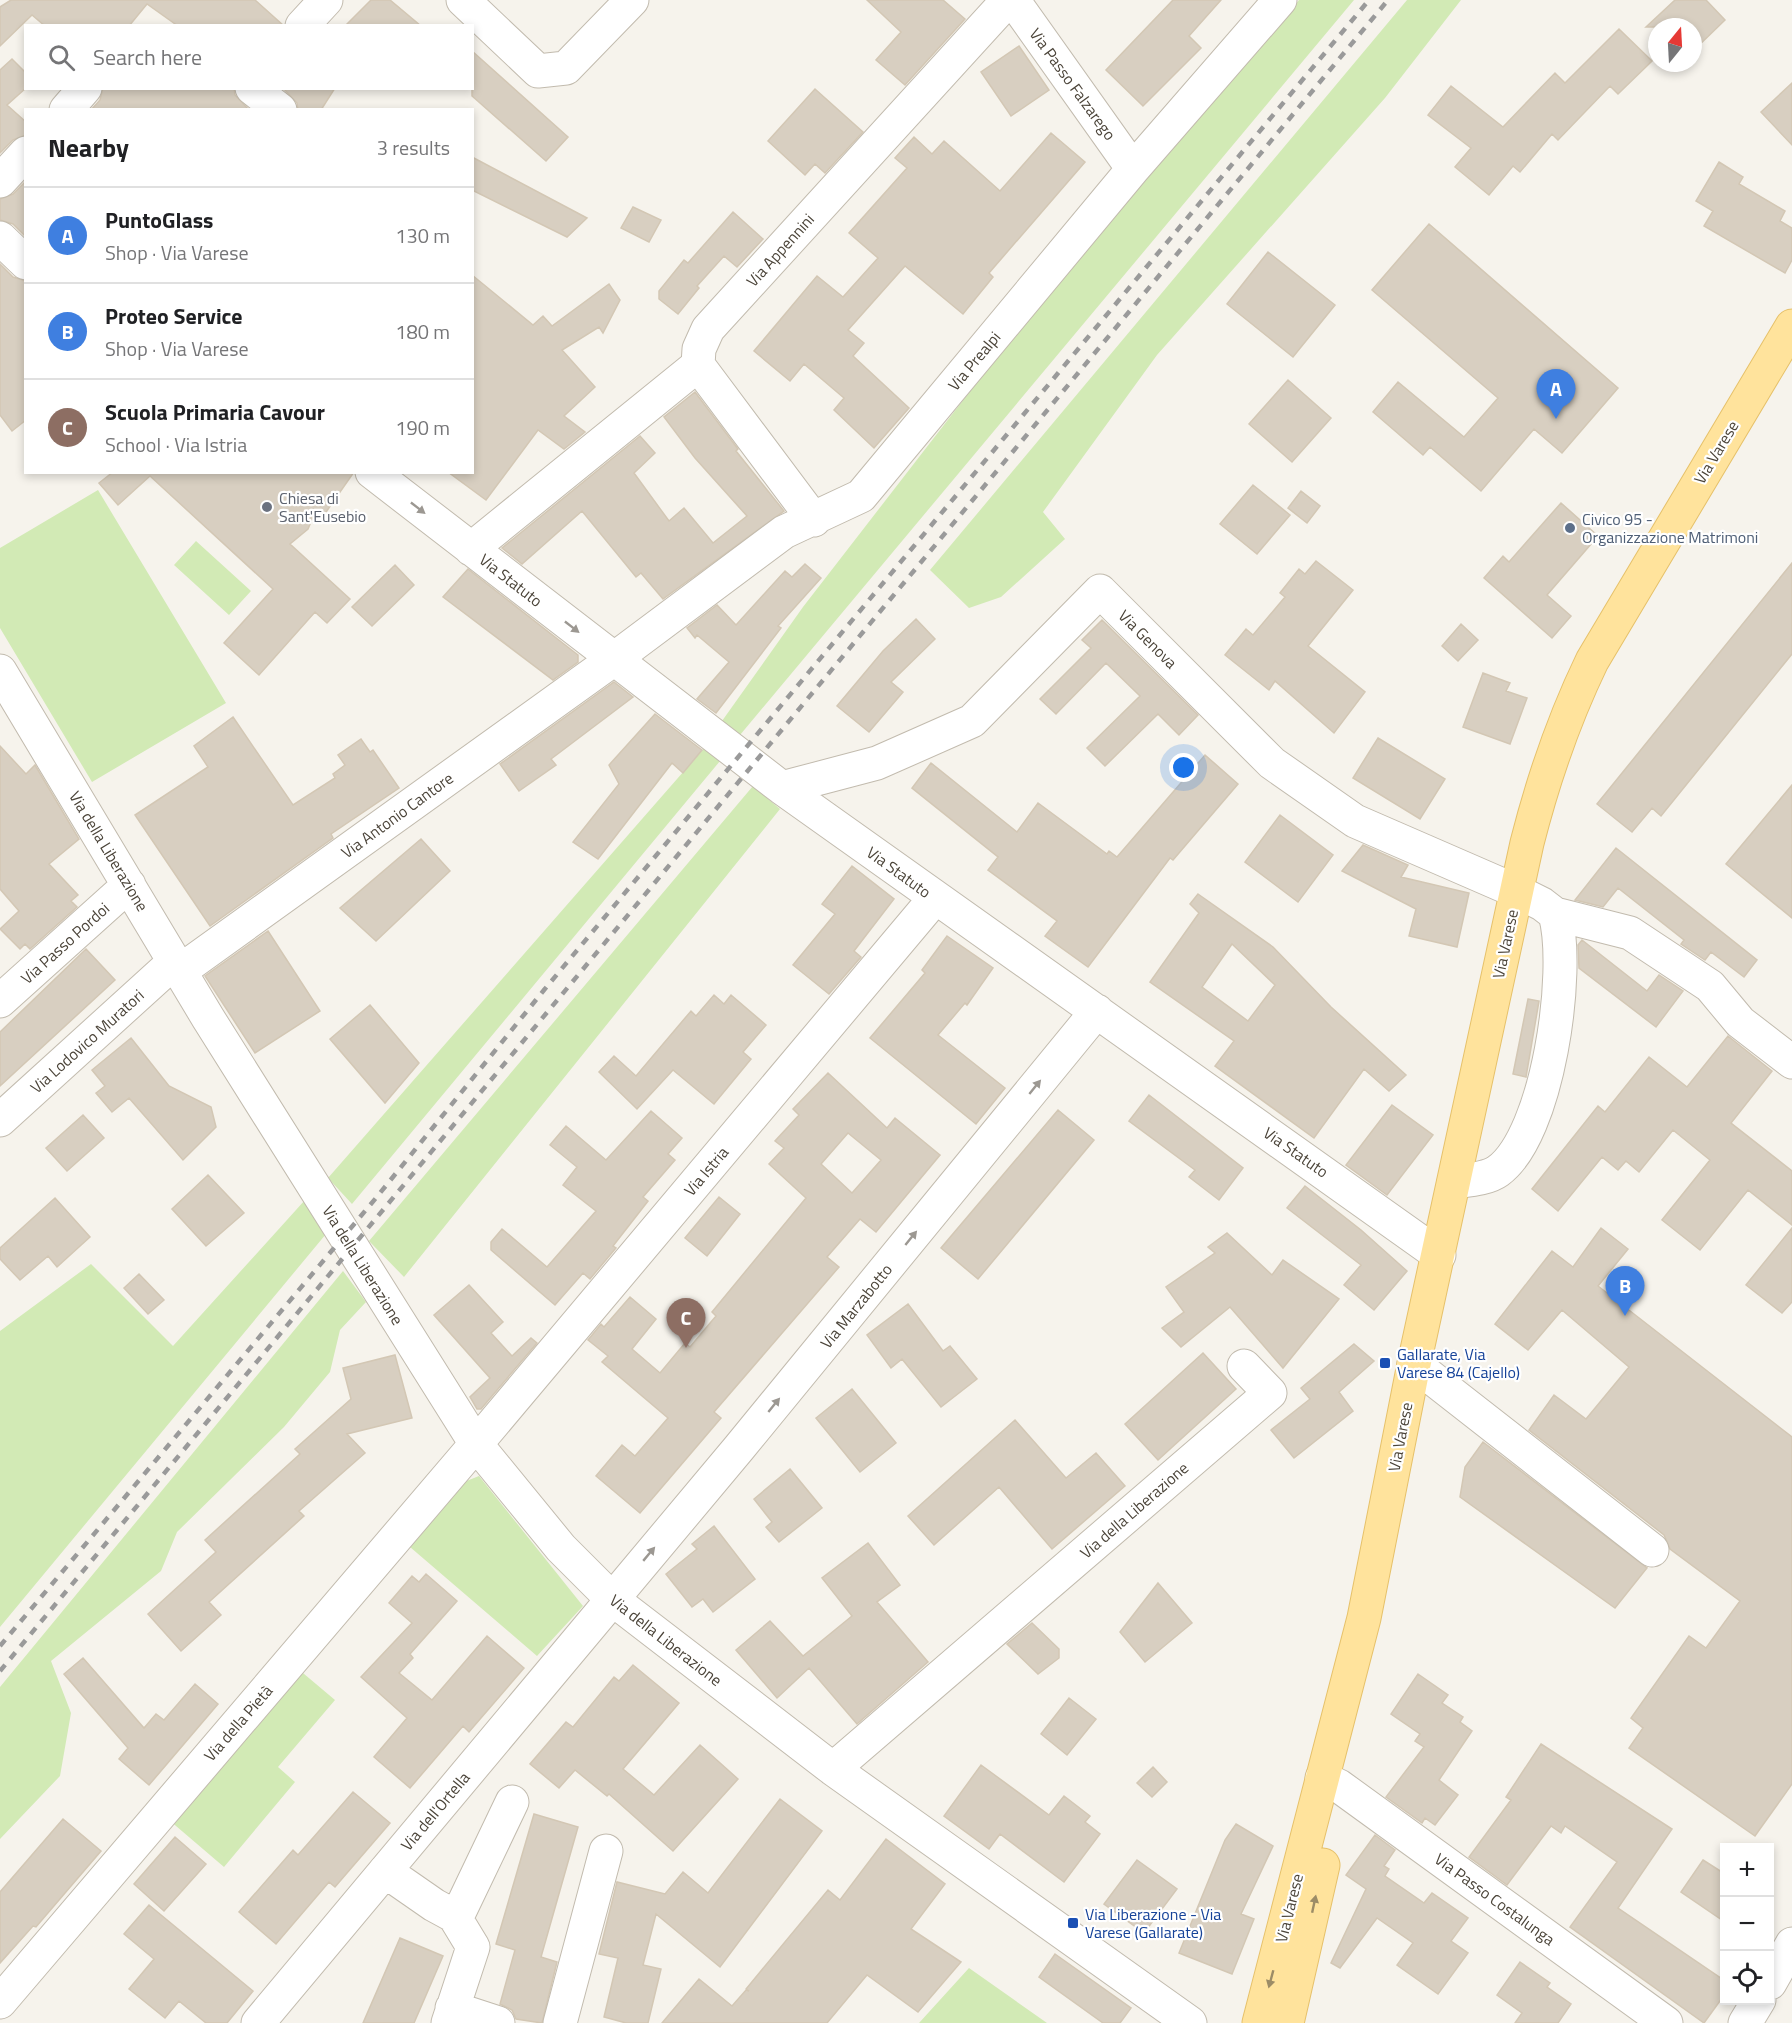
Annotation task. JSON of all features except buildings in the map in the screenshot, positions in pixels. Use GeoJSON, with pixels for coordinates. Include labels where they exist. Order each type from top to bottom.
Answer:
{"type":"FeatureCollection","features":[{"type":"Feature","properties":{"kind":"main road","name":"Via Varese"},"geometry":{"type":"LineString","coordinates":[[1287,2023],[1331,1782],[1414,1364],[1516,891],[1545,778],[1585,675],[1792,326]]}},
{"type":"Feature","properties":{"kind":"main road","name":"Via Varese"},"geometry":{"type":"LineString","coordinates":[[1259,2023],[1331,1782]]}},
{"type":"Feature","properties":{"kind":"street"},"geometry":{"type":"LineString","coordinates":[[304,24],[326,0]]}},
{"type":"Feature","properties":{"kind":"street"},"geometry":{"type":"LineString","coordinates":[[463,0],[538,71],[566,68],[632,0]]}},
{"type":"Feature","properties":{"kind":"street","name":"Via Appennini"},"geometry":{"type":"LineString","coordinates":[[698,364],[699,350],[708,329],[1008,0]]}},
{"type":"Feature","properties":{"kind":"street","name":"Via Passo Falzarego"},"geometry":{"type":"LineString","coordinates":[[1012,0],[1133,169]]}},
{"type":"Feature","properties":{"kind":"street","name":"Via Prealpi"},"geometry":{"type":"LineString","coordinates":[[614,659],[784,532],[814,520],[861,496],[1133,169],[1280,0]]}},
{"type":"Feature","properties":{"kind":"street"},"geometry":{"type":"LineString","coordinates":[[68,108],[83,90]]}},
{"type":"Feature","properties":{"kind":"street"},"geometry":{"type":"LineString","coordinates":[[255,90],[277,108]]}},
{"type":"Feature","properties":{"kind":"street"},"geometry":{"type":"LineString","coordinates":[[0,181],[24,155]]}},
{"type":"Feature","properties":{"kind":"street"},"geometry":{"type":"LineString","coordinates":[[0,238],[24,261]]}},
{"type":"Feature","properties":{"kind":"street"},"geometry":{"type":"LineString","coordinates":[[471,549],[698,364],[814,520]]}},
{"type":"Feature","properties":{"kind":"street","name":"Via Statuto"},"geometry":{"type":"LineString","coordinates":[[375,474],[782,788],[1439,1255]]}},
{"type":"Feature","properties":{"kind":"street","name":"Via Genova"},"geometry":{"type":"LineString","coordinates":[[782,788],[877,763],[972,721],[1100,591],[1272,763],[1355,821],[1516,891]]}},
{"type":"Feature","properties":{"kind":"street","name":"Via Antonio Cantore"},"geometry":{"type":"LineString","coordinates":[[177,967],[614,659]]}},
{"type":"Feature","properties":{"kind":"street","name":"Via della Liberazione"},"geometry":{"type":"LineString","coordinates":[[0,671],[177,967],[476,1444],[561,1548],[612,1599],[833,1769],[1190,2023]]}},
{"type":"Feature","properties":{"kind":"street","name":"Via Passo Pordoi"},"geometry":{"type":"LineString","coordinates":[[0,1001],[129,885]]}},
{"type":"Feature","properties":{"kind":"street"},"geometry":{"type":"LineString","coordinates":[[1516,891],[1542,904],[1555,914],[1630,933],[1710,986],[1740,1022],[1792,1062]]}},
{"type":"Feature","properties":{"kind":"street","name":"Via Istria"},"geometry":{"type":"LineString","coordinates":[[476,1444],[935,898]]}},
{"type":"Feature","properties":{"kind":"street"},"geometry":{"type":"LineString","coordinates":[[1454,1182],[1497,1172],[1512,1156],[1527,1127],[1551,1058],[1557,1024],[1560,961],[1555,914]]}},
{"type":"Feature","properties":{"kind":"street","name":"Via Lodovico Muratori"},"geometry":{"type":"LineString","coordinates":[[0,1120],[177,967]]}},
{"type":"Feature","properties":{"kind":"street","name":"Via Marzabotto"},"geometry":{"type":"LineString","coordinates":[[612,1599],[739,1448],[1097,1011]]}},
{"type":"Feature","properties":{"kind":"street"},"geometry":{"type":"LineString","coordinates":[[1414,1364],[1652,1550]]}},
{"type":"Feature","properties":{"kind":"street","name":"Via della Liberazione"},"geometry":{"type":"LineString","coordinates":[[833,1769],[1270,1393],[1244,1366]]}},
{"type":"Feature","properties":{"kind":"street","name":"Via della Pietà"},"geometry":{"type":"LineString","coordinates":[[0,2002],[476,1444]]}},
{"type":"Feature","properties":{"kind":"street","name":"Via dell'Ortella"},"geometry":{"type":"LineString","coordinates":[[258,2023],[612,1599]]}},
{"type":"Feature","properties":{"kind":"street","name":"Via Passo Costalunga"},"geometry":{"type":"LineString","coordinates":[[1331,1782],[1666,2023]]}},
{"type":"Feature","properties":{"kind":"street"},"geometry":{"type":"LineString","coordinates":[[456,1917],[512,1802]]}},
{"type":"Feature","properties":{"kind":"street"},"geometry":{"type":"LineString","coordinates":[[560,2023],[606,1851]]}},
{"type":"Feature","properties":{"kind":"street"},"geometry":{"type":"LineString","coordinates":[[385,1871],[434,1905],[456,1917],[472,1947],[450,2016],[498,2023]]}},
{"type":"Feature","properties":{"kind":"street"},"geometry":{"type":"LineString","coordinates":[[1774,1976],[1792,1944]]}},
{"type":"Feature","properties":{"kind":"street"},"geometry":{"type":"LineString","coordinates":[[1745,2023],[1756,2005]]}},
{"type":"Feature","properties":{"kind":"green space"},"geometry":{"type":"Polygon","coordinates":[[[1299,0],[1354,0],[740,735],[722,721],[803,607],[1039,302],[1299,0]]]}},
{"type":"Feature","properties":{"kind":"green space"},"geometry":{"type":"Polygon","coordinates":[[[1407,0],[1461,0],[1385,98],[1157,355],[1043,512],[1065,539],[1001,597],[969,608],[930,570],[1407,0]]]}},
{"type":"Feature","properties":{"kind":"green space"},"geometry":{"type":"Polygon","coordinates":[[[98,490],[226,703],[92,782],[0,628],[0,548],[98,490]]]}},
{"type":"Feature","properties":{"kind":"green space"},"geometry":{"type":"Polygon","coordinates":[[[196,541],[251,591],[229,615],[174,565],[196,541]]]}},
{"type":"Feature","properties":{"kind":"green space"},"geometry":{"type":"Polygon","coordinates":[[[705,747],[720,761],[352,1204],[328,1178],[705,747]]]}},
{"type":"Feature","properties":{"kind":"green space"},"geometry":{"type":"Polygon","coordinates":[[[753,786],[780,809],[404,1277],[369,1241],[753,786]]]}},
{"type":"Feature","properties":{"kind":"green space"},"geometry":{"type":"Polygon","coordinates":[[[305,1200],[326,1234],[0,1627],[0,1331],[91,1264],[173,1346],[305,1200]]]}},
{"type":"Feature","properties":{"kind":"green space"},"geometry":{"type":"Polygon","coordinates":[[[343,1271],[366,1302],[340,1330],[330,1372],[284,1427],[177,1532],[161,1571],[51,1661],[71,1713],[60,1776],[0,1839],[0,1687],[343,1271]]]}},
{"type":"Feature","properties":{"kind":"green space"},"geometry":{"type":"Polygon","coordinates":[[[479,1476],[583,1606],[537,1656],[410,1547],[464,1482],[479,1476]]]}},
{"type":"Feature","properties":{"kind":"green space"},"geometry":{"type":"Polygon","coordinates":[[[297,1668],[335,1700],[278,1767],[295,1782],[224,1867],[169,1820],[297,1668]]]}},
{"type":"Feature","properties":{"kind":"green space"},"geometry":{"type":"Polygon","coordinates":[[[969,1968],[1047,2023],[919,2023],[969,1968]]]}},
{"type":"Feature","properties":{"kind":"railway"},"geometry":{"type":"LineString","coordinates":[[0,1646],[376,1198],[544,990],[1369,0]]}},
{"type":"Feature","properties":{"kind":"railway"},"geometry":{"type":"LineString","coordinates":[[0,1671],[1388,0]]}},
{"type":"Feature","properties":{"kind":"place","name":"PuntoGlass"},"geometry":{"type":"Point","coordinates":[1556,419]}},
{"type":"Feature","properties":{"kind":"place","name":"Chiesa di Sant'Eusebio"},"geometry":{"type":"Point","coordinates":[267,507]}},
{"type":"Feature","properties":{"kind":"place","name":"Civico 95 - Organizzazione Matrimoni"},"geometry":{"type":"Point","coordinates":[1570,528]}},
{"type":"Feature","properties":{"kind":"place","name":"Proteo Service"},"geometry":{"type":"Point","coordinates":[1625,1316]}},
{"type":"Feature","properties":{"kind":"place","name":"Scuola Primaria Cavour"},"geometry":{"type":"Point","coordinates":[686,1348]}},
{"type":"Feature","properties":{"kind":"place","name":"Gallarate, Via Varese 84 (Cajello)"},"geometry":{"type":"Point","coordinates":[1385,1363]}},
{"type":"Feature","properties":{"kind":"place","name":"Via Liberazione - Via Varese (Gallarate)"},"geometry":{"type":"Point","coordinates":[1073,1923]}}]}
